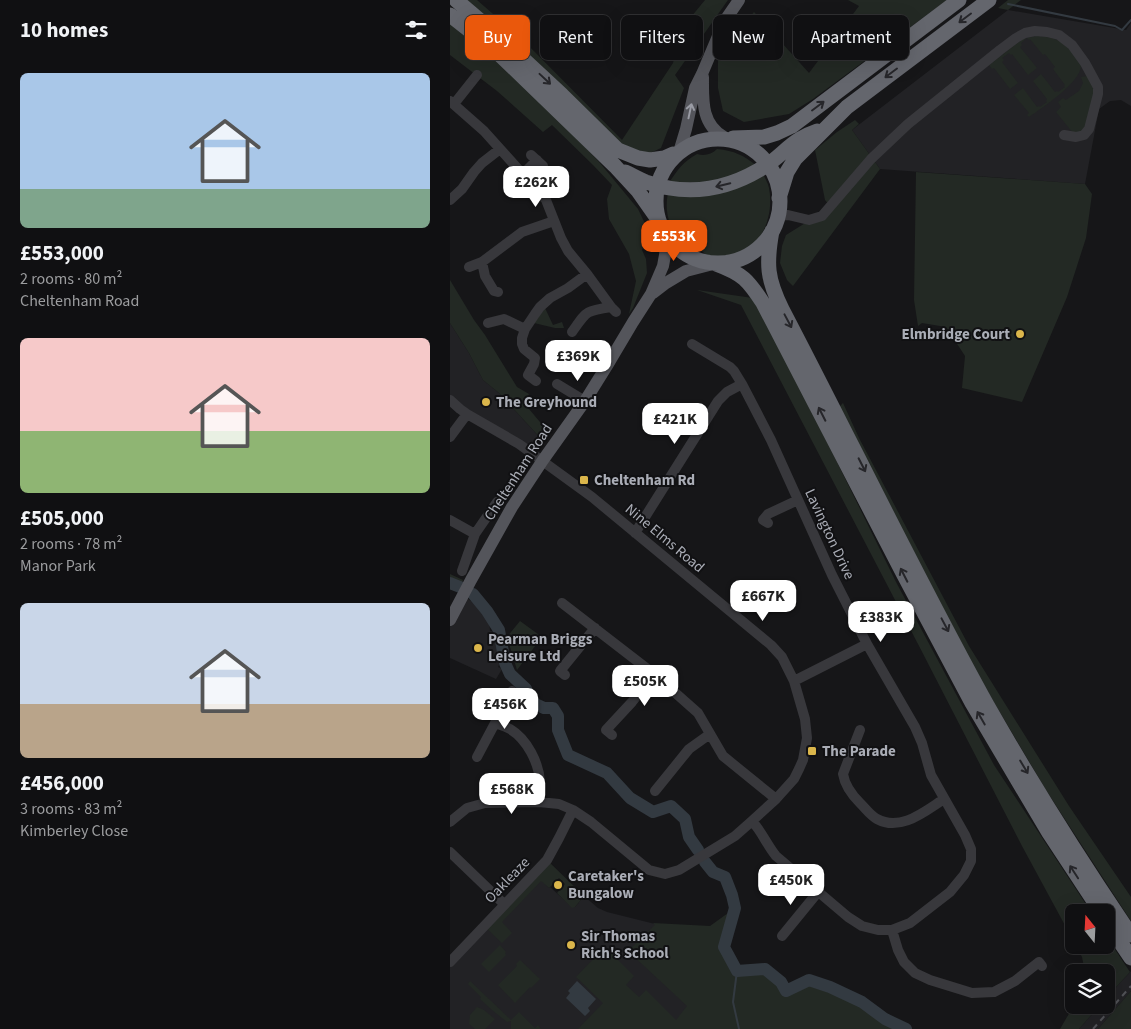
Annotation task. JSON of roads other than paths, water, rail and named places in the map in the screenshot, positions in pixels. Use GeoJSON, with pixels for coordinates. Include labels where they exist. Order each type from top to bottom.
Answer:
{"type":"FeatureCollection","features":[{"type":"Feature","properties":{"kind":"highway"},"geometry":{"type":"LineString","coordinates":[[456,0],[527,61],[618,150],[638,158],[650,160],[664,158],[699,140],[712,137],[764,137],[792,126],[959,0]]}},
{"type":"Feature","properties":{"kind":"highway"},"geometry":{"type":"LineString","coordinates":[[989,0],[847,107],[794,159],[787,172],[778,200],[777,216],[768,251],[768,270],[773,291],[782,310],[940,617],[988,706],[1058,825],[1131,935]]}},
{"type":"Feature","properties":{"kind":"highway"},"geometry":{"type":"LineString","coordinates":[[450,15],[497,52],[614,166],[638,191],[675,246],[699,260],[729,269],[744,277],[753,287],[972,703],[1044,825],[1095,904]]}},
{"type":"Feature","properties":{"kind":"highway"},"geometry":{"type":"LineString","coordinates":[[614,166],[644,181],[659,186],[684,190],[706,190],[730,184],[746,177],[767,165],[799,139],[828,126]]}},
{"type":"Feature","properties":{"kind":"highway"},"geometry":{"type":"LineString","coordinates":[[729,137],[757,153],[767,165],[773,175],[778,200]]}},
{"type":"Feature","properties":{"kind":"highway"},"geometry":{"type":"LineString","coordinates":[[662,228],[657,202],[659,186],[676,152]]}},
{"type":"Feature","properties":{"kind":"highway"},"geometry":{"type":"LineString","coordinates":[[715,264],[740,260],[762,245],[772,232]]}},
{"type":"Feature","properties":{"kind":"highway"},"geometry":{"type":"LineString","coordinates":[[1115,934],[1131,958]]}},
{"type":"Feature","properties":{"kind":"main road"},"geometry":{"type":"LineString","coordinates":[[676,152],[686,129],[695,88],[726,19],[739,0]]}},
{"type":"Feature","properties":{"kind":"main road"},"geometry":{"type":"LineString","coordinates":[[702,74],[703,103],[706,116],[710,125],[717,132],[729,137]]}},
{"type":"Feature","properties":{"kind":"main road","name":"Cheltenham Road"},"geometry":{"type":"LineString","coordinates":[[450,620],[470,580],[508,514],[585,400],[651,294],[663,266],[665,255],[666,245],[662,228]]}},
{"type":"Feature","properties":{"kind":"main road","name":"Cheltenham Road"},"geometry":{"type":"LineString","coordinates":[[651,294],[686,271],[715,264]]}},
{"type":"Feature","properties":{"kind":"street"},"geometry":{"type":"LineString","coordinates":[[777,216],[788,215],[809,220],[822,216],[871,159],[908,124],[1000,50],[1025,33],[1035,31],[1059,35],[1072,45],[1098,87],[1089,129],[1084,135],[1076,137],[1064,135]]}},
{"type":"Feature","properties":{"kind":"street"},"geometry":{"type":"LineString","coordinates":[[477,75],[473,88],[452,102],[484,131],[546,200],[568,251],[613,310],[593,310],[586,313],[572,332]]}},
{"type":"Feature","properties":{"kind":"street"},"geometry":{"type":"LineString","coordinates":[[450,200],[462,189],[482,163],[500,149]]}},
{"type":"Feature","properties":{"kind":"street"},"geometry":{"type":"LineString","coordinates":[[523,174],[537,160]]}},
{"type":"Feature","properties":{"kind":"street"},"geometry":{"type":"LineString","coordinates":[[469,267],[482,262],[522,232],[554,221]]}},
{"type":"Feature","properties":{"kind":"street"},"geometry":{"type":"LineString","coordinates":[[482,262],[485,276],[494,291],[498,292]]}},
{"type":"Feature","properties":{"kind":"street"},"geometry":{"type":"LineString","coordinates":[[536,381],[528,375],[535,358],[524,349],[522,344],[522,338],[526,329],[540,307],[550,298],[587,274]]}},
{"type":"Feature","properties":{"kind":"street"},"geometry":{"type":"LineString","coordinates":[[488,323],[504,319],[526,329]]}},
{"type":"Feature","properties":{"kind":"street","name":"Lavington Drive"},"geometry":{"type":"LineString","coordinates":[[692,344],[704,346],[730,367],[742,384],[771,440],[832,575],[915,727],[922,743],[930,775],[971,848],[971,861],[964,875],[950,892],[910,923],[892,930]]}},
{"type":"Feature","properties":{"kind":"street"},"geometry":{"type":"LineString","coordinates":[[635,533],[718,401],[727,392],[742,384]]}},
{"type":"Feature","properties":{"kind":"street"},"geometry":{"type":"LineString","coordinates":[[560,389],[585,400]]}},
{"type":"Feature","properties":{"kind":"street","name":"Nine Elms Road"},"geometry":{"type":"LineString","coordinates":[[450,400],[460,409],[507,436],[543,460],[592,497],[771,644],[782,657],[794,681],[805,719],[807,738],[802,760],[794,779],[776,799],[735,836],[679,870],[664,874],[649,870],[591,822],[573,810],[559,804],[540,802],[485,803],[468,808],[450,822]]}},
{"type":"Feature","properties":{"kind":"street"},"geometry":{"type":"LineString","coordinates":[[450,437],[468,414]]}},
{"type":"Feature","properties":{"kind":"street"},"geometry":{"type":"LineString","coordinates":[[763,520],[768,514],[798,500]]}},
{"type":"Feature","properties":{"kind":"street"},"geometry":{"type":"LineString","coordinates":[[462,571],[475,534],[493,503]]}},
{"type":"Feature","properties":{"kind":"street"},"geometry":{"type":"LineString","coordinates":[[450,520],[475,534]]}},
{"type":"Feature","properties":{"kind":"street"},"geometry":{"type":"LineString","coordinates":[[562,603],[701,711],[710,734],[724,756],[776,799]]}},
{"type":"Feature","properties":{"kind":"street"},"geometry":{"type":"LineString","coordinates":[[560,671],[595,628]]}},
{"type":"Feature","properties":{"kind":"street"},"geometry":{"type":"LineString","coordinates":[[794,681],[868,644]]}},
{"type":"Feature","properties":{"kind":"street"},"geometry":{"type":"LineString","coordinates":[[606,730],[632,702],[654,674]]}},
{"type":"Feature","properties":{"kind":"street"},"geometry":{"type":"LineString","coordinates":[[477,757],[512,691]]}},
{"type":"Feature","properties":{"kind":"street"},"geometry":{"type":"LineString","coordinates":[[495,723],[518,735],[533,756],[538,768],[540,802]]}},
{"type":"Feature","properties":{"kind":"street"},"geometry":{"type":"LineString","coordinates":[[860,730],[843,774],[846,786],[854,788],[858,801],[875,818],[890,823],[900,822],[912,818],[944,800]]}},
{"type":"Feature","properties":{"kind":"street"},"geometry":{"type":"LineString","coordinates":[[669,792],[658,788],[689,749],[710,734]]}},
{"type":"Feature","properties":{"kind":"street"},"geometry":{"type":"LineString","coordinates":[[846,735],[856,740]]}},
{"type":"Feature","properties":{"kind":"street","name":"Oakleaze"},"geometry":{"type":"LineString","coordinates":[[450,962],[547,860],[573,810]]}},
{"type":"Feature","properties":{"kind":"street"},"geometry":{"type":"LineString","coordinates":[[752,821],[760,830],[776,856],[848,917],[862,926],[878,930],[892,930],[904,962],[915,973],[930,980],[972,993],[994,992],[1015,981],[1038,962]]}},
{"type":"Feature","properties":{"kind":"street"},"geometry":{"type":"LineString","coordinates":[[450,852],[504,904]]}},
{"type":"Feature","properties":{"kind":"street"},"geometry":{"type":"LineString","coordinates":[[783,936],[818,892]]}},
{"type":"Feature","properties":{"kind":"waterway"},"geometry":{"type":"LineString","coordinates":[[1008,4],[1115,26],[1122,30],[1131,20]]}},
{"type":"Feature","properties":{"kind":"waterway"},"geometry":{"type":"LineString","coordinates":[[450,583],[460,587]]}},
{"type":"Feature","properties":{"kind":"waterway"},"geometry":{"type":"LineString","coordinates":[[473,594],[499,630],[505,663],[510,674],[526,689],[531,702],[544,708],[553,708],[558,716],[558,730],[568,755],[607,773],[630,798],[653,812],[671,806],[685,819],[689,837],[698,850]]}},
{"type":"Feature","properties":{"kind":"waterway"},"geometry":{"type":"LineString","coordinates":[[705,862],[713,872],[725,877],[732,895],[735,908],[724,947],[737,971],[765,969],[781,982],[786,991],[809,980],[830,987],[862,1002],[885,1019],[906,1029]]}},
{"type":"Feature","properties":{"kind":"waterway"},"geometry":{"type":"LineString","coordinates":[[737,971],[733,1002],[739,1029]]}},
{"type":"Feature","properties":{"kind":"railway"},"geometry":{"type":"LineString","coordinates":[[1093,1029],[1131,986]]}},
{"type":"Feature","properties":{"kind":"place","name":"Elmbridge Court"},"geometry":{"type":"Point","coordinates":[1020,334]}},
{"type":"Feature","properties":{"kind":"place","name":"The Greyhound"},"geometry":{"type":"Point","coordinates":[486,402]}},
{"type":"Feature","properties":{"kind":"place","name":"Cheltenham Rd"},"geometry":{"type":"Point","coordinates":[584,480]}},
{"type":"Feature","properties":{"kind":"place","name":"Pearman Briggs Leisure Ltd"},"geometry":{"type":"Point","coordinates":[478,648]}},
{"type":"Feature","properties":{"kind":"place","name":"The Parade"},"geometry":{"type":"Point","coordinates":[812,751]}},
{"type":"Feature","properties":{"kind":"place","name":"Caretaker's Bungalow"},"geometry":{"type":"Point","coordinates":[558,885]}},
{"type":"Feature","properties":{"kind":"place","name":"Sir Thomas Rich's School"},"geometry":{"type":"Point","coordinates":[571,945]}}]}
